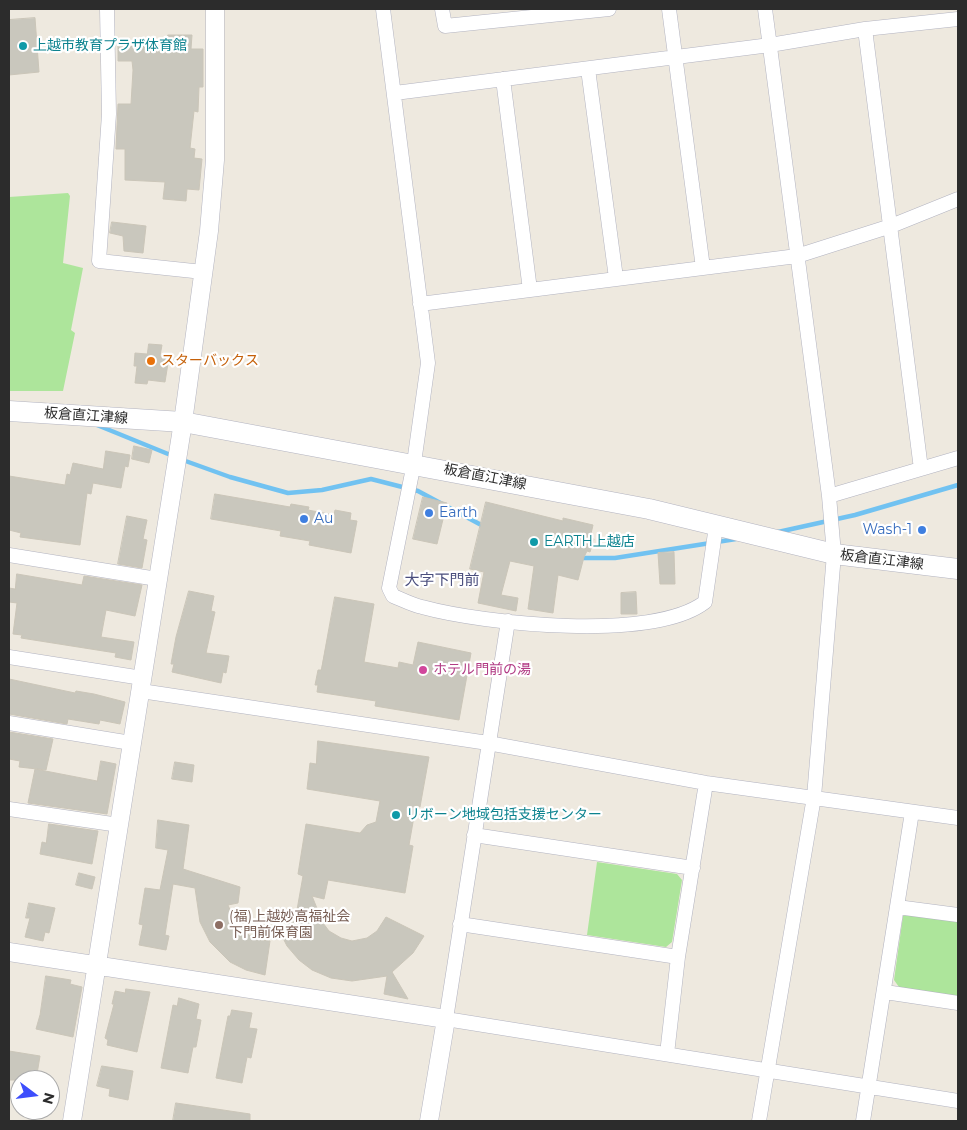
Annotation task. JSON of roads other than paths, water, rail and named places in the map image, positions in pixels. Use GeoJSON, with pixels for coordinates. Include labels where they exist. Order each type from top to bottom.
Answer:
{"type":"FeatureCollection","features":[{"type":"Feature","properties":{"kind":"main road","name":"板倉直江津線"},"geometry":{"type":"LineString","coordinates":[[9,411],[183,422],[414,463],[649,509],[834,554],[958,569]]}},
{"type":"Feature","properties":{"kind":"street"},"geometry":{"type":"LineString","coordinates":[[107,9],[109,114],[99,261],[203,272]]}},
{"type":"Feature","properties":{"kind":"street"},"geometry":{"type":"LineString","coordinates":[[72,1121],[183,422],[209,231],[215,160],[215,9]]}},
{"type":"Feature","properties":{"kind":"street"},"geometry":{"type":"LineString","coordinates":[[383,9],[428,363],[414,463],[389,588],[393,596],[420,607],[456,615],[508,621],[608,627],[659,622],[694,611],[705,602],[716,526]]}},
{"type":"Feature","properties":{"kind":"street"},"geometry":{"type":"LineString","coordinates":[[442,9],[445,26],[609,9]]}},
{"type":"Feature","properties":{"kind":"street"},"geometry":{"type":"LineString","coordinates":[[669,9],[703,268]]}},
{"type":"Feature","properties":{"kind":"street"},"geometry":{"type":"LineString","coordinates":[[759,1121],[814,797],[834,554],[829,496],[765,9]]}},
{"type":"Feature","properties":{"kind":"street"},"geometry":{"type":"LineString","coordinates":[[395,93],[770,45],[865,29],[958,19]]}},
{"type":"Feature","properties":{"kind":"street"},"geometry":{"type":"LineString","coordinates":[[865,29],[921,469]]}},
{"type":"Feature","properties":{"kind":"street"},"geometry":{"type":"LineString","coordinates":[[588,68],[616,278]]}},
{"type":"Feature","properties":{"kind":"street"},"geometry":{"type":"LineString","coordinates":[[503,79],[530,290]]}},
{"type":"Feature","properties":{"kind":"street"},"geometry":{"type":"LineString","coordinates":[[420,304],[797,256],[891,226],[958,199]]}},
{"type":"Feature","properties":{"kind":"street"},"geometry":{"type":"LineString","coordinates":[[829,496],[958,458]]}},
{"type":"Feature","properties":{"kind":"street"},"geometry":{"type":"LineString","coordinates":[[9,555],[157,579]]}},
{"type":"Feature","properties":{"kind":"street"},"geometry":{"type":"LineString","coordinates":[[428,1121],[446,1019],[508,621]]}},
{"type":"Feature","properties":{"kind":"street"},"geometry":{"type":"LineString","coordinates":[[9,657],[141,685],[488,743],[706,784],[814,797],[958,818]]}},
{"type":"Feature","properties":{"kind":"street"},"geometry":{"type":"LineString","coordinates":[[9,723],[131,743]]}},
{"type":"Feature","properties":{"kind":"street"},"geometry":{"type":"LineString","coordinates":[[667,1054],[678,957],[706,784]]}},
{"type":"Feature","properties":{"kind":"street"},"geometry":{"type":"LineString","coordinates":[[9,809],[119,825]]}},
{"type":"Feature","properties":{"kind":"street"},"geometry":{"type":"LineString","coordinates":[[863,1121],[885,992],[912,812]]}},
{"type":"Feature","properties":{"kind":"street"},"geometry":{"type":"LineString","coordinates":[[474,835],[693,868]]}},
{"type":"Feature","properties":{"kind":"street"},"geometry":{"type":"LineString","coordinates":[[897,907],[958,915]]}},
{"type":"Feature","properties":{"kind":"street"},"geometry":{"type":"LineString","coordinates":[[460,924],[678,957]]}},
{"type":"Feature","properties":{"kind":"street"},"geometry":{"type":"LineString","coordinates":[[9,952],[96,967],[868,1085],[958,1102]]}},
{"type":"Feature","properties":{"kind":"street"},"geometry":{"type":"LineString","coordinates":[[885,992],[958,1003]]}},
{"type":"Feature","properties":{"kind":"waterway"},"geometry":{"type":"LineString","coordinates":[[97,425],[173,456]]}},
{"type":"Feature","properties":{"kind":"waterway"},"geometry":{"type":"LineString","coordinates":[[180,459],[230,477],[288,493],[322,490],[371,479],[418,491],[485,527]]}},
{"type":"Feature","properties":{"kind":"waterway"},"geometry":{"type":"LineString","coordinates":[[778,532],[855,515],[958,485]]}},
{"type":"Feature","properties":{"kind":"waterway"},"geometry":{"type":"LineString","coordinates":[[577,558],[615,558],[736,539]]}},
{"type":"Feature","properties":{"kind":"place","name":"上越市教育プラザ体育館"},"geometry":{"type":"Point","coordinates":[23,46]}},
{"type":"Feature","properties":{"kind":"place","name":"スターバックス"},"geometry":{"type":"Point","coordinates":[151,361]}},
{"type":"Feature","properties":{"kind":"place","name":"Earth"},"geometry":{"type":"Point","coordinates":[429,513]}},
{"type":"Feature","properties":{"kind":"place","name":"Au"},"geometry":{"type":"Point","coordinates":[304,519]}},
{"type":"Feature","properties":{"kind":"place","name":"Wash-1"},"geometry":{"type":"Point","coordinates":[922,530]}},
{"type":"Feature","properties":{"kind":"place","name":"EARTH上越店"},"geometry":{"type":"Point","coordinates":[534,542]}},
{"type":"Feature","properties":{"kind":"place","name":"ホテル門前の湯"},"geometry":{"type":"Point","coordinates":[423,670]}},
{"type":"Feature","properties":{"kind":"place","name":"リボーン地域包括支援センター"},"geometry":{"type":"Point","coordinates":[396,815]}},
{"type":"Feature","properties":{"kind":"place","name":"(福)上越妙高福祉会 下門前保育園"},"geometry":{"type":"Point","coordinates":[219,925]}},
{"type":"Feature","properties":{"kind":"district","name":"大字下門前"},"geometry":{"type":"Point","coordinates":[442,581]}}]}
